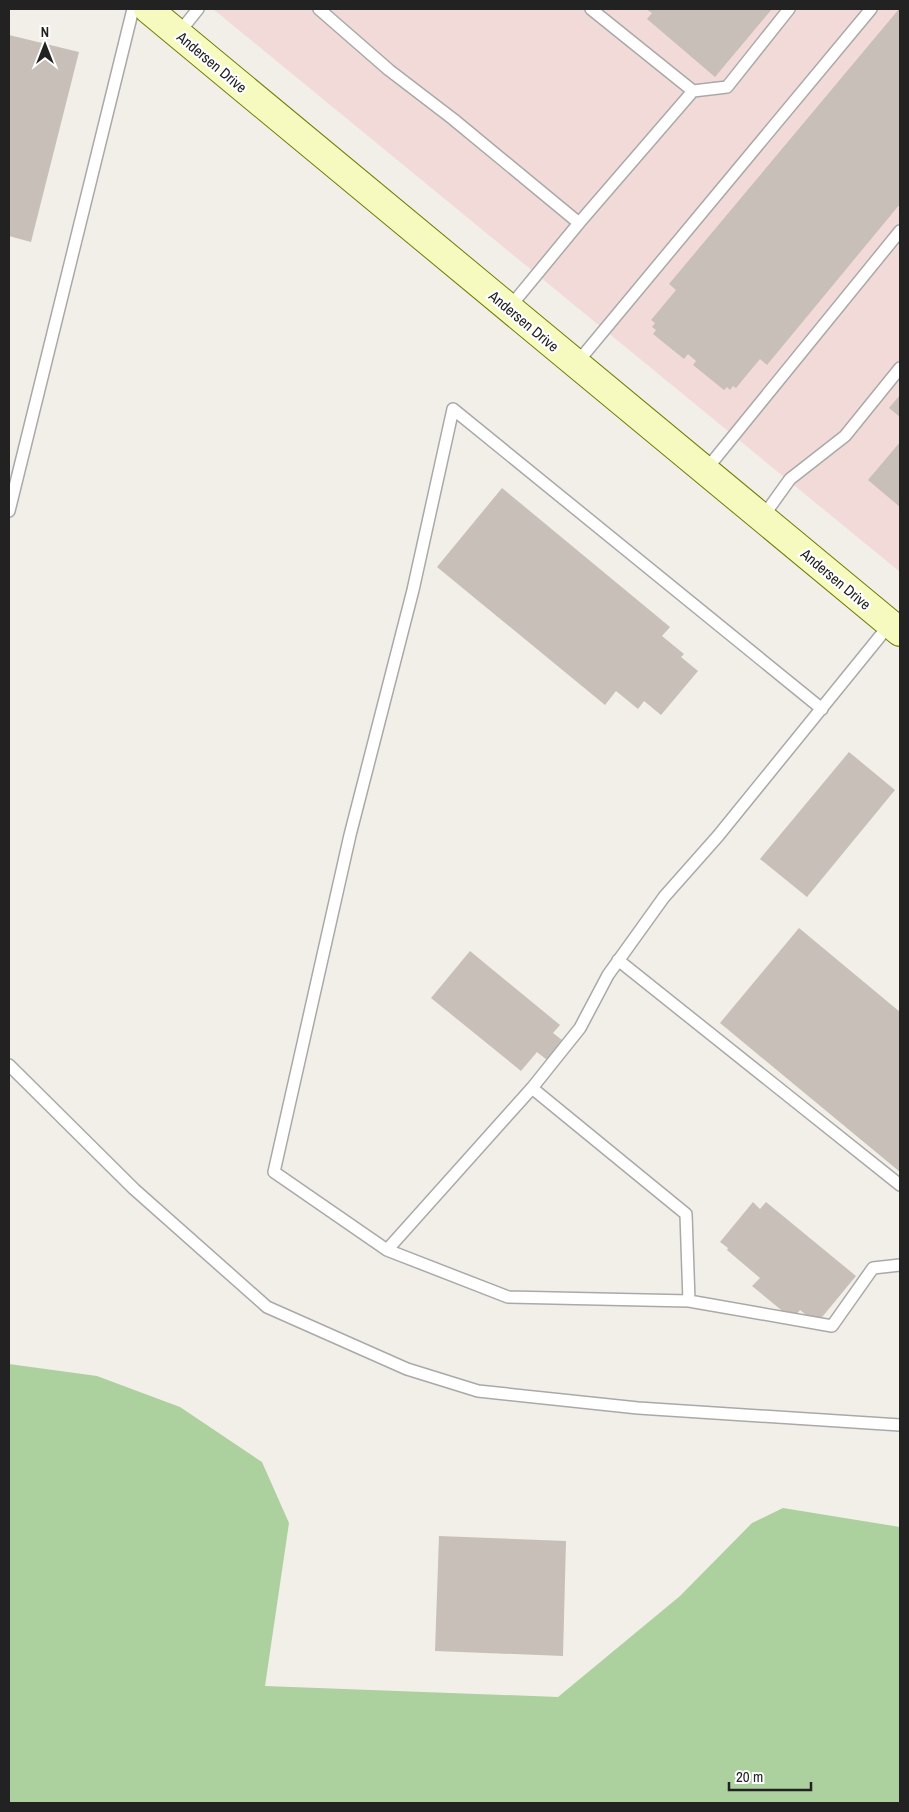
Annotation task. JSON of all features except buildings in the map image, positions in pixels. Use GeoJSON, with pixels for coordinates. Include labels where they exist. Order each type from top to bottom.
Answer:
{"type":"FeatureCollection","features":[{"type":"Feature","properties":{"kind":"main road","name":"Andersen Drive"},"geometry":{"type":"LineString","coordinates":[[148,9],[895,628]]}},
{"type":"Feature","properties":{"kind":"lane"},"geometry":{"type":"LineString","coordinates":[[9,511],[133,9]]}},
{"type":"Feature","properties":{"kind":"lane"},"geometry":{"type":"LineString","coordinates":[[178,34],[198,9]]}},
{"type":"Feature","properties":{"kind":"lane"},"geometry":{"type":"LineString","coordinates":[[319,9],[389,70],[453,119],[579,223]]}},
{"type":"Feature","properties":{"kind":"lane"},"geometry":{"type":"LineString","coordinates":[[592,9],[693,91]]}},
{"type":"Feature","properties":{"kind":"lane"},"geometry":{"type":"LineString","coordinates":[[509,308],[579,223],[693,91],[727,87],[789,9]]}},
{"type":"Feature","properties":{"kind":"lane"},"geometry":{"type":"LineString","coordinates":[[576,364],[871,9]]}},
{"type":"Feature","properties":{"kind":"lane"},"geometry":{"type":"LineString","coordinates":[[705,471],[900,231]]}},
{"type":"Feature","properties":{"kind":"lane"},"geometry":{"type":"LineString","coordinates":[[762,518],[790,479],[845,436],[900,368]]}},
{"type":"Feature","properties":{"kind":"lane"},"geometry":{"type":"LineString","coordinates":[[822,709],[454,409],[414,590],[350,835],[274,1172],[387,1250],[508,1297],[689,1301],[832,1326],[873,1268],[900,1266]]}},
{"type":"Feature","properties":{"kind":"lane"},"geometry":{"type":"LineString","coordinates":[[387,1250],[532,1088],[580,1028],[608,975],[664,897],[718,836],[822,709],[895,628]]}},
{"type":"Feature","properties":{"kind":"lane"},"geometry":{"type":"LineString","coordinates":[[618,960],[900,1185]]}},
{"type":"Feature","properties":{"kind":"lane"},"geometry":{"type":"LineString","coordinates":[[9,1065],[134,1189],[267,1307],[407,1369],[478,1391],[638,1408],[900,1425]]}},
{"type":"Feature","properties":{"kind":"lane"},"geometry":{"type":"LineString","coordinates":[[532,1088],[686,1214],[689,1301]]}},
{"type":"Feature","properties":{"kind":"shaded area"},"geometry":{"type":"Polygon","coordinates":[[[213,9],[900,9],[900,572],[213,9]]]}},
{"type":"Feature","properties":{"kind":"green space"},"geometry":{"type":"Polygon","coordinates":[[[9,1364],[97,1376],[180,1407],[262,1462],[289,1523],[265,1686],[558,1697],[680,1596],[752,1523],[783,1508],[900,1527],[900,1803],[9,1803],[9,1364]]]}}]}
